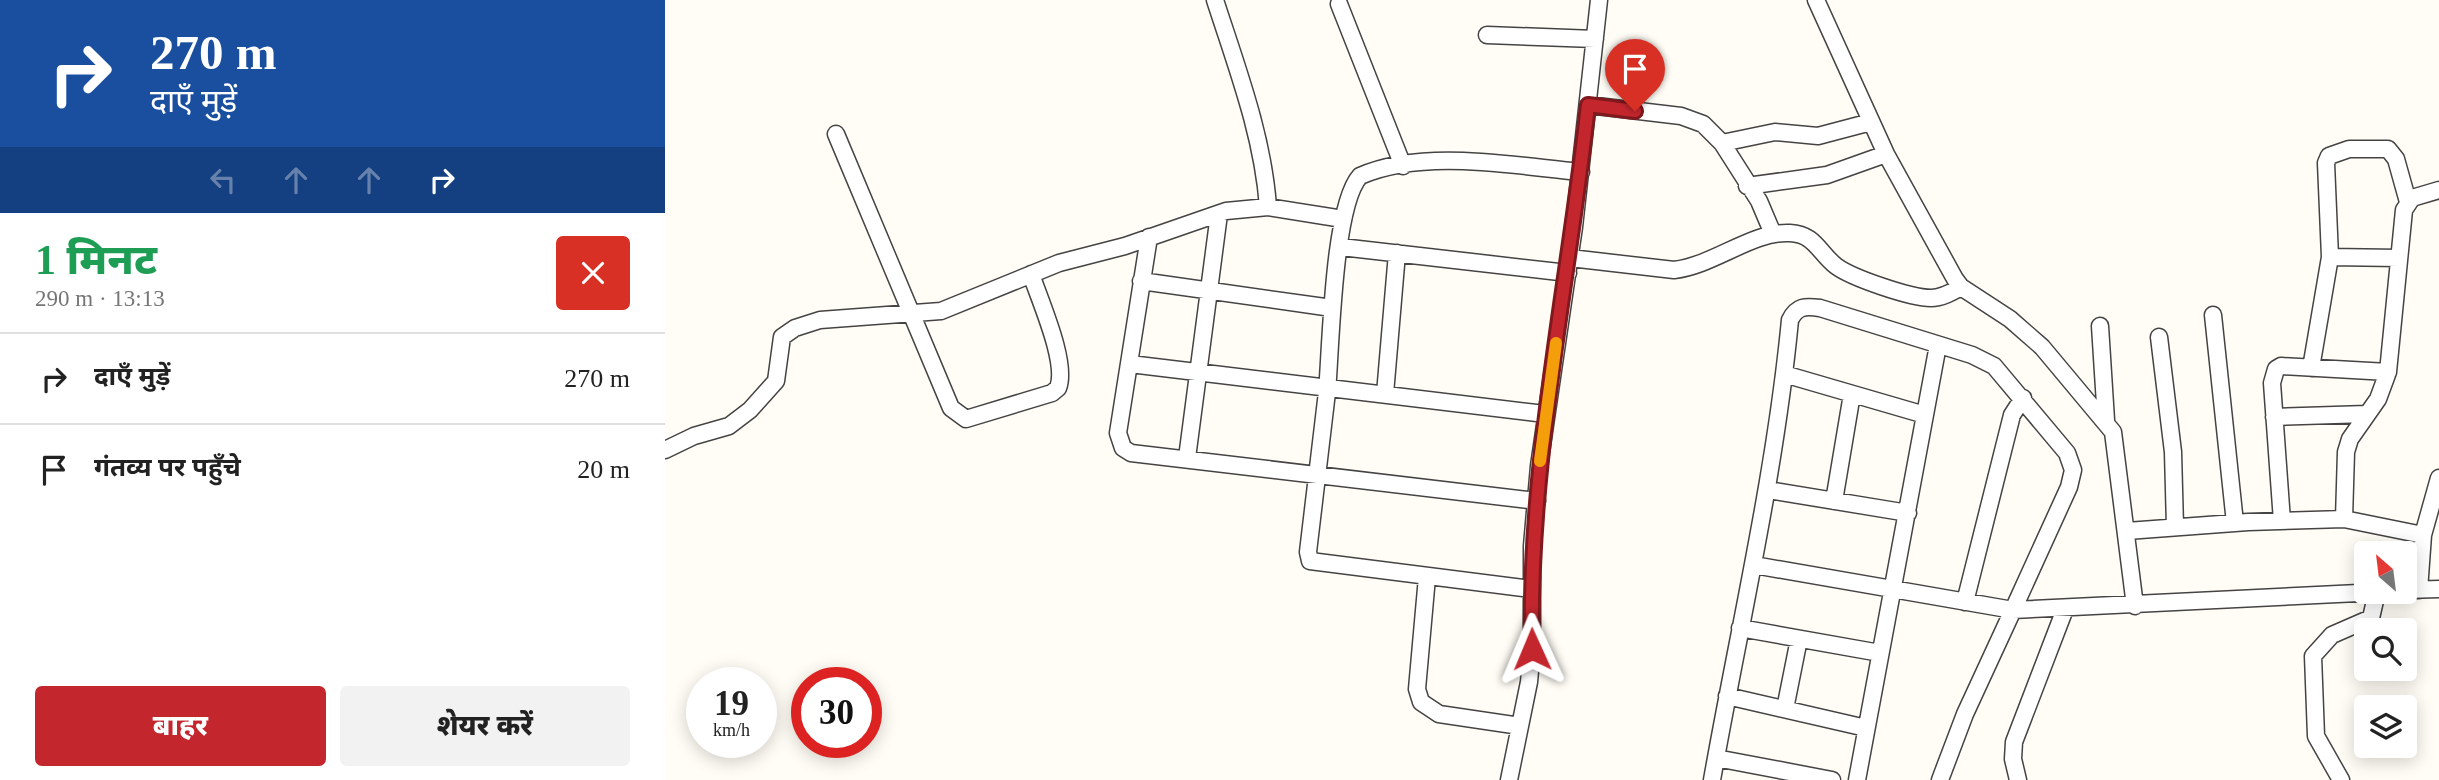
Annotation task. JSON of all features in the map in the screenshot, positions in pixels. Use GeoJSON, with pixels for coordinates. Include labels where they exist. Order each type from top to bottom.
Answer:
{"type":"FeatureCollection","features":[{"type":"Feature","properties":{"kind":"street"},"geometry":{"type":"LineString","coordinates":[[1215,0],[1258,138],[1265,169],[1268,207]]}},
{"type":"Feature","properties":{"kind":"street"},"geometry":{"type":"LineString","coordinates":[[1509,780],[1532,649],[1531,589],[1545,414],[1569,266],[1599,0]]}},
{"type":"Feature","properties":{"kind":"street"},"geometry":{"type":"LineString","coordinates":[[1816,0],[1886,154],[1961,287],[2010,319],[2042,347],[2106,420]]}},
{"type":"Feature","properties":{"kind":"street"},"geometry":{"type":"LineString","coordinates":[[1339,4],[1403,166]]}},
{"type":"Feature","properties":{"kind":"street"},"geometry":{"type":"LineString","coordinates":[[1487,35],[1595,39]]}},
{"type":"Feature","properties":{"kind":"street"},"geometry":{"type":"LineString","coordinates":[[1588,105],[1694,119],[1722,143],[1747,187],[1759,201],[1773,234]]}},
{"type":"Feature","properties":{"kind":"street"},"geometry":{"type":"LineString","coordinates":[[1722,143],[1775,132],[1818,136],[1871,122]]}},
{"type":"Feature","properties":{"kind":"street"},"geometry":{"type":"LineString","coordinates":[[837,134],[913,314],[945,398],[958,415],[966,418],[981,416],[1052,393],[1060,383],[1060,368],[1031,274]]}},
{"type":"Feature","properties":{"kind":"street"},"geometry":{"type":"LineString","coordinates":[[2311,368],[2330,257],[2326,163],[2329,156],[2349,149],[2388,149],[2396,159],[2407,202],[2388,372],[2378,399],[2346,452],[2344,519]]}},
{"type":"Feature","properties":{"kind":"street"},"geometry":{"type":"LineString","coordinates":[[1747,187],[1827,175],[1886,154]]}},
{"type":"Feature","properties":{"kind":"street"},"geometry":{"type":"LineString","coordinates":[[1531,589],[1310,561],[1308,552],[1327,388],[1332,308],[1343,219],[1352,185],[1360,176],[1403,166],[1464,161],[1581,172]]}},
{"type":"Feature","properties":{"kind":"street"},"geometry":{"type":"LineString","coordinates":[[2407,202],[2418,195],[2439,190]]}},
{"type":"Feature","properties":{"kind":"street"},"geometry":{"type":"LineString","coordinates":[[665,450],[694,436],[729,426],[750,410],[776,381],[778,345],[782,337],[795,328],[820,320],[913,314],[955,306],[1031,274],[1219,214],[1268,207],[1343,219]]}},
{"type":"Feature","properties":{"kind":"street"},"geometry":{"type":"LineString","coordinates":[[1188,458],[1201,374],[1219,214]]}},
{"type":"Feature","properties":{"kind":"street"},"geometry":{"type":"LineString","coordinates":[[1341,247],[1569,266],[1674,270],[1689,268],[1773,234],[1791,233],[1805,236],[1815,242],[1838,268],[1924,298],[1935,298],[1961,287]]}},
{"type":"Feature","properties":{"kind":"street"},"geometry":{"type":"LineString","coordinates":[[1149,237],[1119,441],[1131,453],[1537,501]]}},
{"type":"Feature","properties":{"kind":"street"},"geometry":{"type":"LineString","coordinates":[[1385,394],[1397,253]]}},
{"type":"Feature","properties":{"kind":"street"},"geometry":{"type":"LineString","coordinates":[[2330,257],[2399,258]]}},
{"type":"Feature","properties":{"kind":"street"},"geometry":{"type":"LineString","coordinates":[[1141,281],[1332,308]]}},
{"type":"Feature","properties":{"kind":"street"},"geometry":{"type":"LineString","coordinates":[[1712,780],[1769,490],[1790,320],[1794,311],[1805,306],[1938,345],[1994,366],[2057,438],[2072,461],[2069,487],[1965,714],[1940,780]]}},
{"type":"Feature","properties":{"kind":"street"},"geometry":{"type":"LineString","coordinates":[[2213,315],[2235,523]]}},
{"type":"Feature","properties":{"kind":"street"},"geometry":{"type":"LineString","coordinates":[[2100,326],[2106,420],[2116,445],[2135,606]]}},
{"type":"Feature","properties":{"kind":"street"},"geometry":{"type":"LineString","coordinates":[[2159,337],[2173,452],[2175,527]]}},
{"type":"Feature","properties":{"kind":"street"},"geometry":{"type":"LineString","coordinates":[[1857,780],[1938,345]]}},
{"type":"Feature","properties":{"kind":"street"},"geometry":{"type":"LineString","coordinates":[[1130,364],[1545,414]]}},
{"type":"Feature","properties":{"kind":"street"},"geometry":{"type":"LineString","coordinates":[[2282,521],[2271,383],[2276,369],[2388,372]]}},
{"type":"Feature","properties":{"kind":"street"},"geometry":{"type":"LineString","coordinates":[[1784,374],[1925,415]]}},
{"type":"Feature","properties":{"kind":"street"},"geometry":{"type":"LineString","coordinates":[[1834,501],[1852,394]]}},
{"type":"Feature","properties":{"kind":"street"},"geometry":{"type":"LineString","coordinates":[[1965,602],[2012,415],[2022,398]]}},
{"type":"Feature","properties":{"kind":"street"},"geometry":{"type":"LineString","coordinates":[[2274,417],[2367,414]]}},
{"type":"Feature","properties":{"kind":"street"},"geometry":{"type":"LineString","coordinates":[[2417,565],[2439,478]]}},
{"type":"Feature","properties":{"kind":"street"},"geometry":{"type":"LineString","coordinates":[[1769,490],[1907,513]]}},
{"type":"Feature","properties":{"kind":"street"},"geometry":{"type":"LineString","coordinates":[[2127,531],[2344,519],[2423,535]]}},
{"type":"Feature","properties":{"kind":"street"},"geometry":{"type":"LineString","coordinates":[[1754,565],[2013,610],[2354,593]]}},
{"type":"Feature","properties":{"kind":"street"},"geometry":{"type":"LineString","coordinates":[[1427,577],[1417,690],[1421,702],[1439,714],[1520,726]]}},
{"type":"Feature","properties":{"kind":"street"},"geometry":{"type":"LineString","coordinates":[[2417,590],[2439,589]]}},
{"type":"Feature","properties":{"kind":"street"},"geometry":{"type":"LineString","coordinates":[[2341,780],[2316,736],[2313,656],[2332,635],[2371,618],[2375,604]]}},
{"type":"Feature","properties":{"kind":"street"},"geometry":{"type":"LineString","coordinates":[[2018,780],[2013,759],[2014,742],[2065,609]]}},
{"type":"Feature","properties":{"kind":"street"},"geometry":{"type":"LineString","coordinates":[[1740,628],[1880,653]]}},
{"type":"Feature","properties":{"kind":"street"},"geometry":{"type":"LineString","coordinates":[[1785,709],[1799,639]]}},
{"type":"Feature","properties":{"kind":"street"},"geometry":{"type":"LineString","coordinates":[[1727,696],[1866,728]]}},
{"type":"Feature","properties":{"kind":"street"},"geometry":{"type":"LineString","coordinates":[[1716,758],[1777,774],[1832,780]]}},
{"type":"Feature","properties":{"kind":"slow traffic"},"geometry":{"type":"LineString","coordinates":[[1540,461],[1556,343]]}},
{"type":"Feature","properties":{"kind":"route"},"geometry":{"type":"LineString","coordinates":[[1532,649],[1532,546],[1539,466],[1549,381],[1568,273],[1588,105],[1635,111]]}}]}
